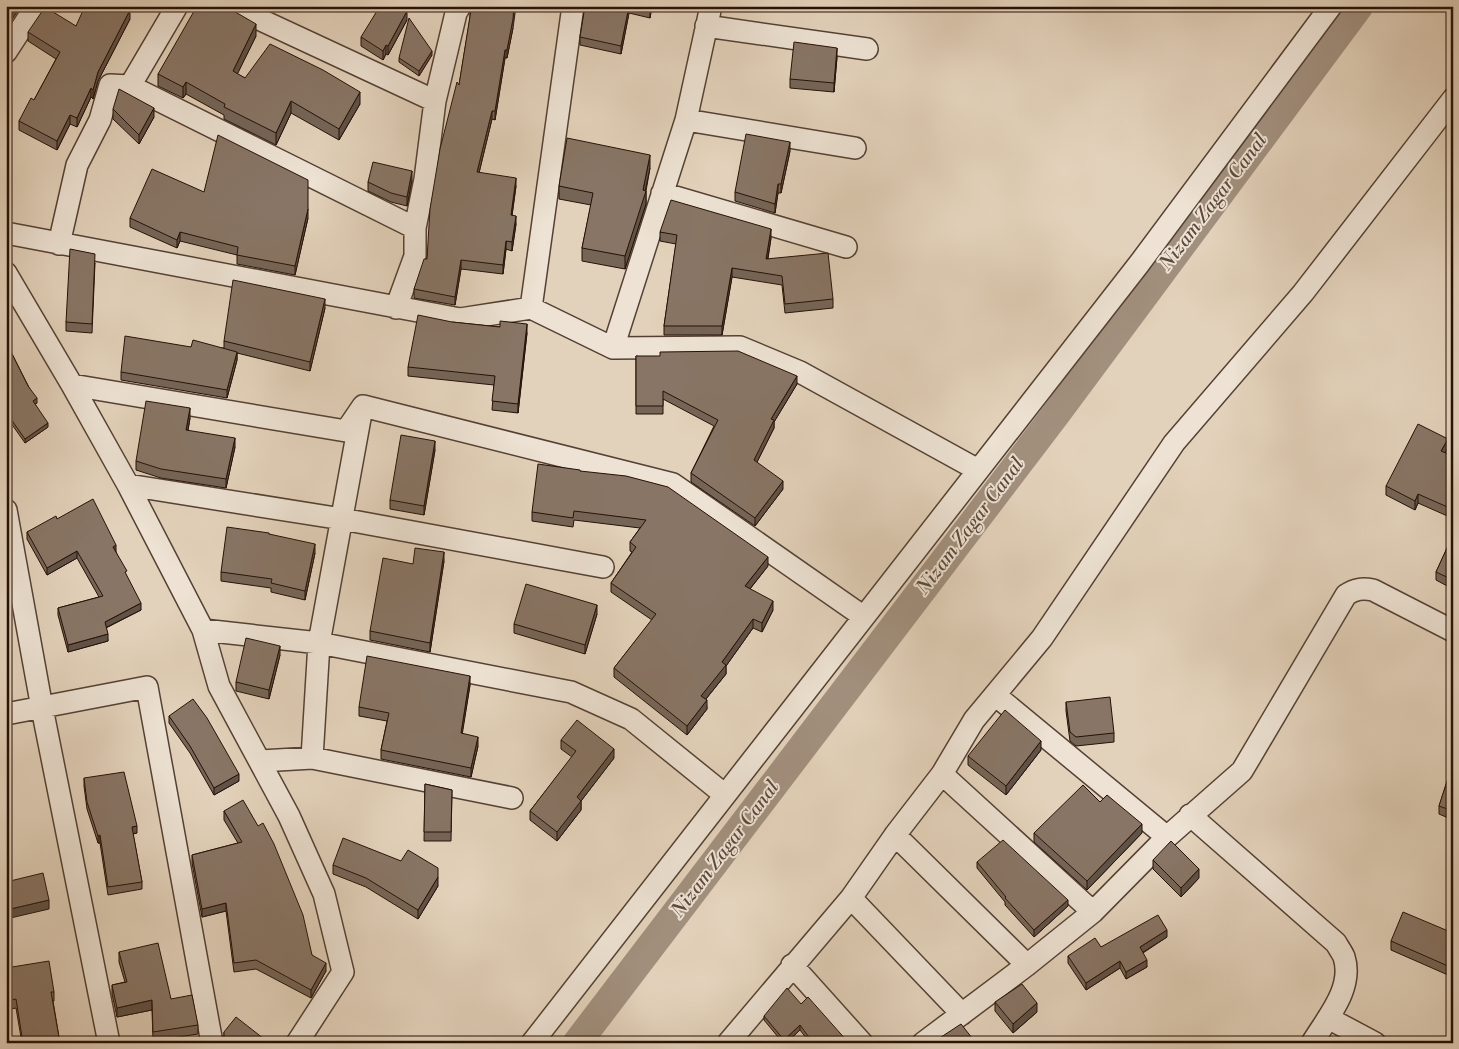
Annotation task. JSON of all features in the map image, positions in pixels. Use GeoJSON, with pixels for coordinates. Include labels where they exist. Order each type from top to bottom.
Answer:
{"type":"FeatureCollection","features":[{"type":"Feature","properties":{"kind":"street"},"geometry":{"type":"LineString","coordinates":[[6,52],[36,6]]}},
{"type":"Feature","properties":{"kind":"street"},"geometry":{"type":"LineString","coordinates":[[130,86],[177,6]]}},
{"type":"Feature","properties":{"kind":"street"},"geometry":{"type":"LineString","coordinates":[[231,6],[435,101]]}},
{"type":"Feature","properties":{"kind":"street"},"geometry":{"type":"LineString","coordinates":[[396,308],[415,256],[415,228],[425,179],[435,101],[456,13],[460,6]]}},
{"type":"Feature","properties":{"kind":"street"},"geometry":{"type":"LineString","coordinates":[[531,308],[573,6]]}},
{"type":"Feature","properties":{"kind":"street"},"geometry":{"type":"LineString","coordinates":[[532,1043],[1139,264],[1331,6]]}},
{"type":"Feature","properties":{"kind":"street"},"geometry":{"type":"LineString","coordinates":[[613,348],[686,120],[709,16],[867,49]]}},
{"type":"Feature","properties":{"kind":"street"},"geometry":{"type":"LineString","coordinates":[[59,244],[77,165],[100,120],[110,85],[130,86],[415,228]]}},
{"type":"Feature","properties":{"kind":"street"},"geometry":{"type":"LineString","coordinates":[[728,1043],[792,965],[851,898],[895,834],[942,774],[974,720],[1042,638],[1174,443],[1303,292],[1453,99]]}},
{"type":"Feature","properties":{"kind":"street"},"geometry":{"type":"LineString","coordinates":[[686,120],[856,148]]}},
{"type":"Feature","properties":{"kind":"street"},"geometry":{"type":"LineString","coordinates":[[662,194],[846,247]]}},
{"type":"Feature","properties":{"kind":"street"},"geometry":{"type":"LineString","coordinates":[[6,233],[460,319],[531,308],[613,348],[740,347],[800,372],[978,470]]}},
{"type":"Feature","properties":{"kind":"street"},"geometry":{"type":"LineString","coordinates":[[6,273],[128,485],[203,630],[219,686],[289,816],[324,894],[342,972],[297,1043]]}},
{"type":"Feature","properties":{"kind":"street"},"geometry":{"type":"LineString","coordinates":[[72,385],[346,431],[363,406]]}},
{"type":"Feature","properties":{"kind":"street"},"geometry":{"type":"LineString","coordinates":[[363,406],[673,484],[864,617]]}},
{"type":"Feature","properties":{"kind":"street"},"geometry":{"type":"LineString","coordinates":[[312,758],[319,643],[363,406]]}},
{"type":"Feature","properties":{"kind":"street"},"geometry":{"type":"LineString","coordinates":[[128,485],[342,520],[603,567]]}},
{"type":"Feature","properties":{"kind":"street"},"geometry":{"type":"LineString","coordinates":[[6,510],[42,708],[109,1043]]}},
{"type":"Feature","properties":{"kind":"street"},"geometry":{"type":"LineString","coordinates":[[923,1043],[1027,965],[1093,912],[1190,815],[1242,771],[1346,595],[1354,590],[1364,588],[1373,590],[1453,631]]}},
{"type":"Feature","properties":{"kind":"street"},"geometry":{"type":"LineString","coordinates":[[203,630],[319,643],[572,692],[631,719],[725,794]]}},
{"type":"Feature","properties":{"kind":"street"},"geometry":{"type":"LineString","coordinates":[[6,714],[148,687],[212,1043]]}},
{"type":"Feature","properties":{"kind":"street"},"geometry":{"type":"LineString","coordinates":[[995,695],[1167,837]]}},
{"type":"Feature","properties":{"kind":"street"},"geometry":{"type":"LineString","coordinates":[[261,761],[312,758],[512,798]]}},
{"type":"Feature","properties":{"kind":"street"},"geometry":{"type":"LineString","coordinates":[[942,774],[1093,912]]}},
{"type":"Feature","properties":{"kind":"street"},"geometry":{"type":"LineString","coordinates":[[1190,815],[1336,943],[1344,956],[1346,973],[1344,987],[1339,999],[1312,1043]]}},
{"type":"Feature","properties":{"kind":"street"},"geometry":{"type":"LineString","coordinates":[[895,834],[1027,965]]}},
{"type":"Feature","properties":{"kind":"street"},"geometry":{"type":"LineString","coordinates":[[851,898],[962,1014]]}},
{"type":"Feature","properties":{"kind":"street"},"geometry":{"type":"LineString","coordinates":[[792,965],[862,1043]]}},
{"type":"Feature","properties":{"kind":"street"},"geometry":{"type":"LineString","coordinates":[[1328,1018],[1375,1043]]}},
{"type":"Feature","properties":{"kind":"building"},"geometry":{"type":"Polygon","coordinates":[[[6,6],[15,6],[7,18],[6,18],[6,6]]]}},
{"type":"Feature","properties":{"kind":"building"},"geometry":{"type":"Polygon","coordinates":[[[85,6],[123,6],[130,10],[98,72],[93,90],[91,88],[77,118],[70,115],[57,141],[19,121],[31,98],[34,100],[60,52],[28,32],[45,7],[76,26],[85,6]]]}},
{"type":"Feature","properties":{"kind":"building"},"geometry":{"type":"Polygon","coordinates":[[[197,6],[225,6],[256,24],[233,71],[245,78],[270,44],[323,70],[360,92],[339,129],[291,101],[276,133],[224,107],[225,104],[186,82],[183,87],[158,74],[197,6]]]}},
{"type":"Feature","properties":{"kind":"building"},"geometry":{"type":"Polygon","coordinates":[[[380,6],[403,6],[407,11],[388,46],[386,45],[383,51],[361,37],[380,6]]]}},
{"type":"Feature","properties":{"kind":"building"},"geometry":{"type":"Polygon","coordinates":[[[470,6],[514,6],[495,111],[492,111],[477,172],[516,178],[511,215],[516,216],[512,242],[506,241],[503,265],[461,260],[455,297],[414,289],[424,259],[427,259],[430,209],[440,149],[457,82],[459,85],[471,10],[470,6]]]}},
{"type":"Feature","properties":{"kind":"building"},"geometry":{"type":"Polygon","coordinates":[[[585,6],[629,6],[621,46],[580,37],[585,6]]]}},
{"type":"Feature","properties":{"kind":"building"},"geometry":{"type":"Polygon","coordinates":[[[638,6],[651,6],[650,9],[638,6]]]}},
{"type":"Feature","properties":{"kind":"building"},"geometry":{"type":"Polygon","coordinates":[[[409,18],[432,51],[419,71],[399,58],[409,18]]]}},
{"type":"Feature","properties":{"kind":"building"},"geometry":{"type":"Polygon","coordinates":[[[794,42],[837,48],[834,83],[790,79],[794,42]]]}},
{"type":"Feature","properties":{"kind":"building"},"geometry":{"type":"Polygon","coordinates":[[[119,89],[154,108],[139,135],[113,109],[119,89]]]}},
{"type":"Feature","properties":{"kind":"building"},"geometry":{"type":"Polygon","coordinates":[[[746,134],[790,142],[781,184],[778,184],[775,204],[735,192],[746,134]]]}},
{"type":"Feature","properties":{"kind":"building"},"geometry":{"type":"Polygon","coordinates":[[[218,135],[308,180],[308,209],[295,266],[237,255],[238,247],[180,232],[177,240],[130,218],[152,169],[204,192],[218,135]]]}},
{"type":"Feature","properties":{"kind":"building"},"geometry":{"type":"Polygon","coordinates":[[[567,138],[650,155],[643,190],[646,191],[625,256],[582,248],[593,193],[559,186],[567,138]]]}},
{"type":"Feature","properties":{"kind":"building"},"geometry":{"type":"Polygon","coordinates":[[[373,162],[412,171],[407,197],[391,193],[368,182],[373,162]]]}},
{"type":"Feature","properties":{"kind":"building"},"geometry":{"type":"Polygon","coordinates":[[[671,200],[771,229],[766,259],[828,253],[833,299],[785,304],[782,276],[732,268],[722,326],[664,326],[677,235],[660,232],[671,200]]]}},
{"type":"Feature","properties":{"kind":"building"},"geometry":{"type":"Polygon","coordinates":[[[70,249],[95,254],[92,324],[66,322],[70,249]]]}},
{"type":"Feature","properties":{"kind":"building"},"geometry":{"type":"Polygon","coordinates":[[[233,280],[325,299],[310,362],[224,341],[233,280]]]}},
{"type":"Feature","properties":{"kind":"building"},"geometry":{"type":"Polygon","coordinates":[[[418,315],[452,322],[500,327],[500,321],[527,324],[518,404],[492,401],[495,376],[408,367],[418,315]]]}},
{"type":"Feature","properties":{"kind":"building"},"geometry":{"type":"Polygon","coordinates":[[[125,336],[191,347],[193,340],[237,352],[227,390],[121,372],[125,336]]]}},
{"type":"Feature","properties":{"kind":"building"},"geometry":{"type":"Polygon","coordinates":[[[6,342],[28,386],[37,398],[33,401],[48,423],[25,439],[6,412],[6,342]]]}},
{"type":"Feature","properties":{"kind":"building"},"geometry":{"type":"Polygon","coordinates":[[[738,351],[797,376],[771,419],[774,420],[754,460],[783,481],[755,518],[691,473],[718,420],[663,391],[663,406],[636,406],[636,356],[660,356],[660,352],[738,351]]]}},
{"type":"Feature","properties":{"kind":"building"},"geometry":{"type":"Polygon","coordinates":[[[146,401],[190,408],[186,430],[235,438],[226,479],[161,469],[136,461],[146,401]]]}},
{"type":"Feature","properties":{"kind":"building"},"geometry":{"type":"Polygon","coordinates":[[[1418,424],[1448,439],[1441,451],[1453,456],[1452,509],[1418,494],[1415,501],[1386,486],[1418,424]]]}},
{"type":"Feature","properties":{"kind":"building"},"geometry":{"type":"Polygon","coordinates":[[[401,435],[435,441],[424,506],[390,500],[401,435]]]}},
{"type":"Feature","properties":{"kind":"building"},"geometry":{"type":"Polygon","coordinates":[[[538,464],[626,476],[668,487],[768,557],[745,586],[773,601],[762,623],[753,619],[722,662],[726,665],[701,696],[707,700],[687,726],[614,668],[656,614],[611,583],[636,547],[630,542],[646,520],[574,511],[573,518],[532,512],[538,464]]]}},
{"type":"Feature","properties":{"kind":"building"},"geometry":{"type":"Polygon","coordinates":[[[93,499],[116,545],[113,547],[127,571],[125,572],[141,603],[105,622],[108,634],[68,645],[58,608],[103,596],[77,551],[47,568],[27,532],[56,516],[57,519],[93,499]]]}},
{"type":"Feature","properties":{"kind":"building"},"geometry":{"type":"Polygon","coordinates":[[[227,527],[269,533],[315,544],[305,591],[271,583],[272,579],[221,572],[227,527]]]}},
{"type":"Feature","properties":{"kind":"building"},"geometry":{"type":"Polygon","coordinates":[[[1453,535],[1453,580],[1436,572],[1453,535]]]}},
{"type":"Feature","properties":{"kind":"building"},"geometry":{"type":"Polygon","coordinates":[[[415,548],[444,552],[430,643],[370,631],[383,558],[413,564],[415,548]]]}},
{"type":"Feature","properties":{"kind":"building"},"geometry":{"type":"Polygon","coordinates":[[[526,584],[597,605],[585,645],[514,624],[526,584]]]}},
{"type":"Feature","properties":{"kind":"building"},"geometry":{"type":"Polygon","coordinates":[[[246,638],[280,646],[269,690],[236,682],[246,638]]]}},
{"type":"Feature","properties":{"kind":"building"},"geometry":{"type":"Polygon","coordinates":[[[367,656],[470,676],[461,733],[478,737],[471,768],[381,750],[389,713],[359,707],[367,656]]]}},
{"type":"Feature","properties":{"kind":"building"},"geometry":{"type":"Polygon","coordinates":[[[1110,697],[1114,733],[1076,737],[1070,732],[1066,702],[1110,697]]]}},
{"type":"Feature","properties":{"kind":"building"},"geometry":{"type":"Polygon","coordinates":[[[193,699],[207,718],[239,774],[214,788],[190,746],[169,716],[193,699]]]}},
{"type":"Feature","properties":{"kind":"building"},"geometry":{"type":"Polygon","coordinates":[[[1005,710],[1041,741],[1006,786],[968,756],[1005,710]]]}},
{"type":"Feature","properties":{"kind":"building"},"geometry":{"type":"Polygon","coordinates":[[[577,720],[614,749],[577,797],[581,801],[557,832],[530,811],[576,751],[561,740],[577,720]]]}},
{"type":"Feature","properties":{"kind":"building"},"geometry":{"type":"Polygon","coordinates":[[[1453,763],[1453,811],[1439,806],[1453,763]]]}},
{"type":"Feature","properties":{"kind":"building"},"geometry":{"type":"Polygon","coordinates":[[[124,772],[137,826],[132,827],[142,882],[108,887],[100,835],[98,836],[87,802],[84,778],[124,772]]]}},
{"type":"Feature","properties":{"kind":"building"},"geometry":{"type":"Polygon","coordinates":[[[425,784],[452,790],[451,832],[424,832],[425,784]]]}},
{"type":"Feature","properties":{"kind":"building"},"geometry":{"type":"Polygon","coordinates":[[[1083,785],[1100,802],[1107,795],[1142,824],[1087,881],[1034,833],[1083,785]]]}},
{"type":"Feature","properties":{"kind":"building"},"geometry":{"type":"Polygon","coordinates":[[[243,800],[258,826],[263,823],[274,844],[303,915],[312,955],[326,963],[311,990],[256,960],[234,963],[226,903],[202,909],[192,855],[242,842],[224,811],[243,800]]]}},
{"type":"Feature","properties":{"kind":"building"},"geometry":{"type":"Polygon","coordinates":[[[343,838],[401,861],[408,850],[438,868],[438,877],[418,910],[366,878],[333,865],[343,838]]]}},
{"type":"Feature","properties":{"kind":"building"},"geometry":{"type":"Polygon","coordinates":[[[1003,840],[1068,900],[1034,930],[1005,898],[977,862],[1003,840]]]}},
{"type":"Feature","properties":{"kind":"building"},"geometry":{"type":"Polygon","coordinates":[[[1171,841],[1199,869],[1181,888],[1153,860],[1171,841]]]}},
{"type":"Feature","properties":{"kind":"building"},"geometry":{"type":"Polygon","coordinates":[[[43,873],[49,900],[6,910],[6,882],[43,873]]]}},
{"type":"Feature","properties":{"kind":"building"},"geometry":{"type":"Polygon","coordinates":[[[1403,912],[1453,933],[1453,954],[1448,966],[1391,941],[1403,912]]]}},
{"type":"Feature","properties":{"kind":"building"},"geometry":{"type":"Polygon","coordinates":[[[1158,915],[1167,930],[1140,947],[1147,960],[1126,972],[1120,961],[1086,983],[1068,956],[1095,938],[1101,947],[1158,915]]]}},
{"type":"Feature","properties":{"kind":"building"},"geometry":{"type":"Polygon","coordinates":[[[158,943],[171,999],[192,995],[198,1025],[153,1032],[152,1000],[117,1008],[112,985],[127,982],[119,952],[158,943]]]}},
{"type":"Feature","properties":{"kind":"building"},"geometry":{"type":"Polygon","coordinates":[[[49,961],[54,992],[51,992],[60,1043],[23,1043],[16,999],[11,1000],[6,968],[49,961]]]}},
{"type":"Feature","properties":{"kind":"building"},"geometry":{"type":"Polygon","coordinates":[[[1022,984],[1037,1003],[1013,1024],[995,1002],[1022,984]]]}},
{"type":"Feature","properties":{"kind":"building"},"geometry":{"type":"Polygon","coordinates":[[[787,988],[801,1004],[808,997],[848,1042],[813,1043],[800,1025],[784,1040],[764,1016],[787,988]]]}},
{"type":"Feature","properties":{"kind":"building"},"geometry":{"type":"Polygon","coordinates":[[[236,1017],[268,1043],[231,1043],[224,1037],[224,1032],[236,1017]]]}},
{"type":"Feature","properties":{"kind":"building"},"geometry":{"type":"Polygon","coordinates":[[[961,1024],[976,1043],[932,1043],[961,1024]]]}},
{"type":"Feature","properties":{"kind":"waterway","name":"Nizam Zagar Canal"},"geometry":{"type":"LineString","coordinates":[[577,1043],[1056,414],[1359,6]]}}]}
